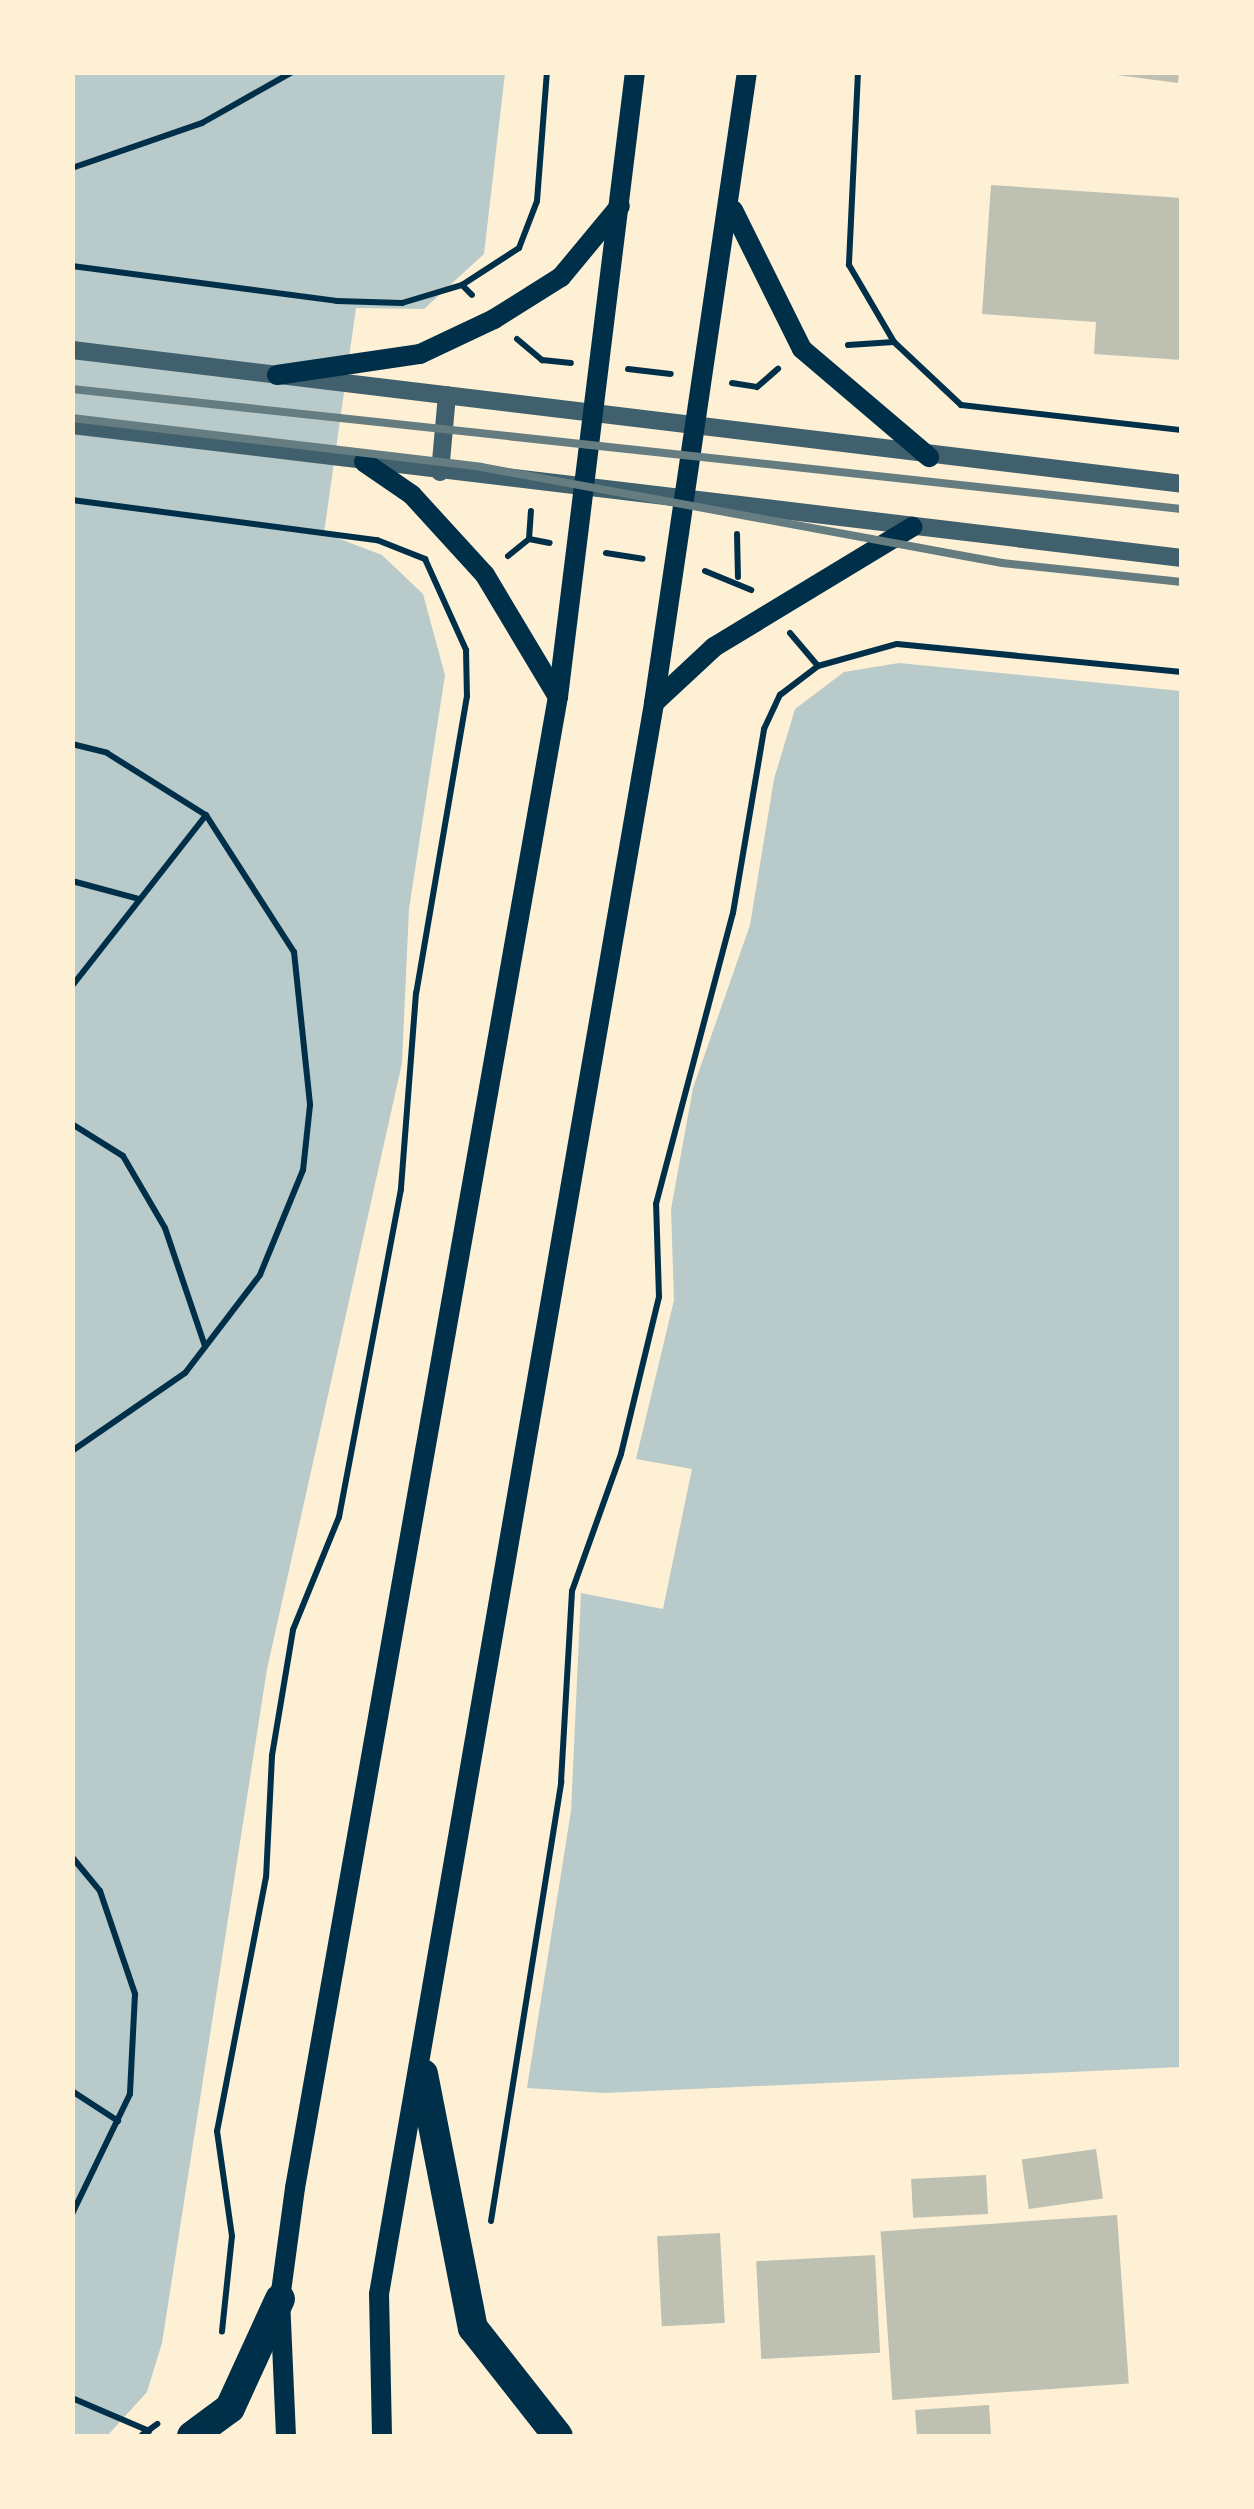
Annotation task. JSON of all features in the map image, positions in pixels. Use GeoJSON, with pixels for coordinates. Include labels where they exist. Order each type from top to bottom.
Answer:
{"type":"FeatureCollection","features":[{"type":"Feature","properties":{"kind":"highway"},"geometry":{"type":"LineString","coordinates":[[422,2074],[473,2328],[558,2436]]}},
{"type":"Feature","properties":{"kind":"highway"},"geometry":{"type":"LineString","coordinates":[[192,2436],[230,2408],[280,2299]]}},
{"type":"Feature","properties":{"kind":"main road"},"geometry":{"type":"LineString","coordinates":[[286,2436],[280,2299],[558,698],[589,409],[622,203],[636,72]]}},
{"type":"Feature","properties":{"kind":"main road"},"geometry":{"type":"LineString","coordinates":[[382,2436],[378,2294],[422,2074],[654,703],[732,208],[747,72]]}},
{"type":"Feature","properties":{"kind":"main road"},"geometry":{"type":"LineString","coordinates":[[277,376],[420,354],[494,319],[561,277],[622,203]]}},
{"type":"Feature","properties":{"kind":"main road"},"geometry":{"type":"LineString","coordinates":[[732,208],[802,349],[929,456]]}},
{"type":"Feature","properties":{"kind":"main road"},"geometry":{"type":"LineString","coordinates":[[364,462],[412,496],[485,574],[558,698]]}},
{"type":"Feature","properties":{"kind":"main road"},"geometry":{"type":"LineString","coordinates":[[654,703],[714,646],[912,526]]}},
{"type":"Feature","properties":{"kind":"street"},"geometry":{"type":"LineString","coordinates":[[72,350],[589,409],[929,456],[1182,484]]}},
{"type":"Feature","properties":{"kind":"street"},"geometry":{"type":"LineString","coordinates":[[440,472],[448,395]]}},
{"type":"Feature","properties":{"kind":"street"},"geometry":{"type":"LineString","coordinates":[[72,425],[1182,558]]}},
{"type":"Feature","properties":{"kind":"path"},"geometry":{"type":"LineString","coordinates":[[72,168],[202,123],[292,72]]}},
{"type":"Feature","properties":{"kind":"path"},"geometry":{"type":"LineString","coordinates":[[462,285],[519,248],[537,201],[547,72]]}},
{"type":"Feature","properties":{"kind":"path"},"geometry":{"type":"LineString","coordinates":[[858,72],[849,264],[894,342]]}},
{"type":"Feature","properties":{"kind":"path"},"geometry":{"type":"LineString","coordinates":[[72,500],[377,540],[426,559],[466,650],[467,696],[416,992],[401,1189],[340,1517],[293,1630],[272,1756],[266,1877],[217,2131],[232,2236],[219,2349]]}},
{"type":"Feature","properties":{"kind":"path"},"geometry":{"type":"LineString","coordinates":[[488,2232],[561,1782],[572,1591],[621,1454],[658,1297],[656,1204],[733,913],[764,729],[780,694],[818,666]]}},
{"type":"Feature","properties":{"kind":"path"},"geometry":{"type":"LineString","coordinates":[[72,744],[107,753],[206,814],[294,952],[310,1105],[302,1170],[260,1275],[185,1373],[72,1451]]}},
{"type":"Feature","properties":{"kind":"path"},"geometry":{"type":"LineString","coordinates":[[72,986],[206,814]]}},
{"type":"Feature","properties":{"kind":"path"},"geometry":{"type":"LineString","coordinates":[[72,881],[139,899]]}},
{"type":"Feature","properties":{"kind":"path"},"geometry":{"type":"LineString","coordinates":[[72,1069],[72,1114]]}},
{"type":"Feature","properties":{"kind":"path"},"geometry":{"type":"LineString","coordinates":[[72,1124],[124,1156],[165,1228],[205,1347]]}},
{"type":"Feature","properties":{"kind":"path"},"geometry":{"type":"LineString","coordinates":[[72,1857],[100,1892],[135,1994],[130,2094],[72,2214]]}},
{"type":"Feature","properties":{"kind":"path"},"geometry":{"type":"LineString","coordinates":[[72,2091],[118,2121]]}},
{"type":"Feature","properties":{"kind":"path"},"geometry":{"type":"LineString","coordinates":[[72,2398],[163,2436]]}},
{"type":"Feature","properties":{"kind":"path"},"geometry":{"type":"LineString","coordinates":[[142,2435],[171,2414]]}},
{"type":"Feature","properties":{"kind":"shaded area"},"geometry":{"type":"Polygon","coordinates":[[[72,73],[505,73],[484,254],[424,309],[356,308],[324,533],[382,555],[423,594],[445,675],[409,909],[402,1063],[267,1669],[162,2343],[147,2392],[107,2436],[72,2436],[72,73]]]}},
{"type":"Feature","properties":{"kind":"shaded area"},"geometry":{"type":"Polygon","coordinates":[[[899,663],[1181,691],[1181,2067],[605,2093],[527,2088],[571,1811],[581,1593],[663,1609],[692,1469],[636,1459],[674,1300],[671,1209],[693,1088],[750,925],[774,779],[795,709],[844,672],[899,663]]]}},
{"type":"Feature","properties":{"kind":"building"},"geometry":{"type":"Polygon","coordinates":[[[1094,72],[1179,72],[1178,83],[1094,72]]]}},
{"type":"Feature","properties":{"kind":"building"},"geometry":{"type":"Polygon","coordinates":[[[991,185],[1182,198],[1182,360],[1094,354],[1096,322],[982,314],[991,185]]]}},
{"type":"Feature","properties":{"kind":"building"},"geometry":{"type":"Polygon","coordinates":[[[1096,2149],[1103,2199],[1029,2209],[1022,2159],[1096,2149]]]}},
{"type":"Feature","properties":{"kind":"building"},"geometry":{"type":"Polygon","coordinates":[[[986,2175],[988,2214],[913,2218],[911,2179],[986,2175]]]}},
{"type":"Feature","properties":{"kind":"building"},"geometry":{"type":"Polygon","coordinates":[[[1117,2215],[1129,2384],[892,2400],[881,2232],[1117,2215]]]}},
{"type":"Feature","properties":{"kind":"building"},"geometry":{"type":"Polygon","coordinates":[[[720,2233],[725,2323],[662,2326],[657,2236],[720,2233]]]}},
{"type":"Feature","properties":{"kind":"building"},"geometry":{"type":"Polygon","coordinates":[[[875,2255],[880,2353],[761,2359],[756,2261],[875,2255]]]}},
{"type":"Feature","properties":{"kind":"building"},"geometry":{"type":"Polygon","coordinates":[[[989,2405],[991,2436],[917,2436],[915,2410],[989,2405]]]}},
{"type":"Feature","properties":{"kind":"railway"},"geometry":{"type":"LineString","coordinates":[[72,389],[1182,509]]}},
{"type":"Feature","properties":{"kind":"railway"},"geometry":{"type":"LineString","coordinates":[[72,418],[481,467],[1002,563],[1182,582]]}}]}
